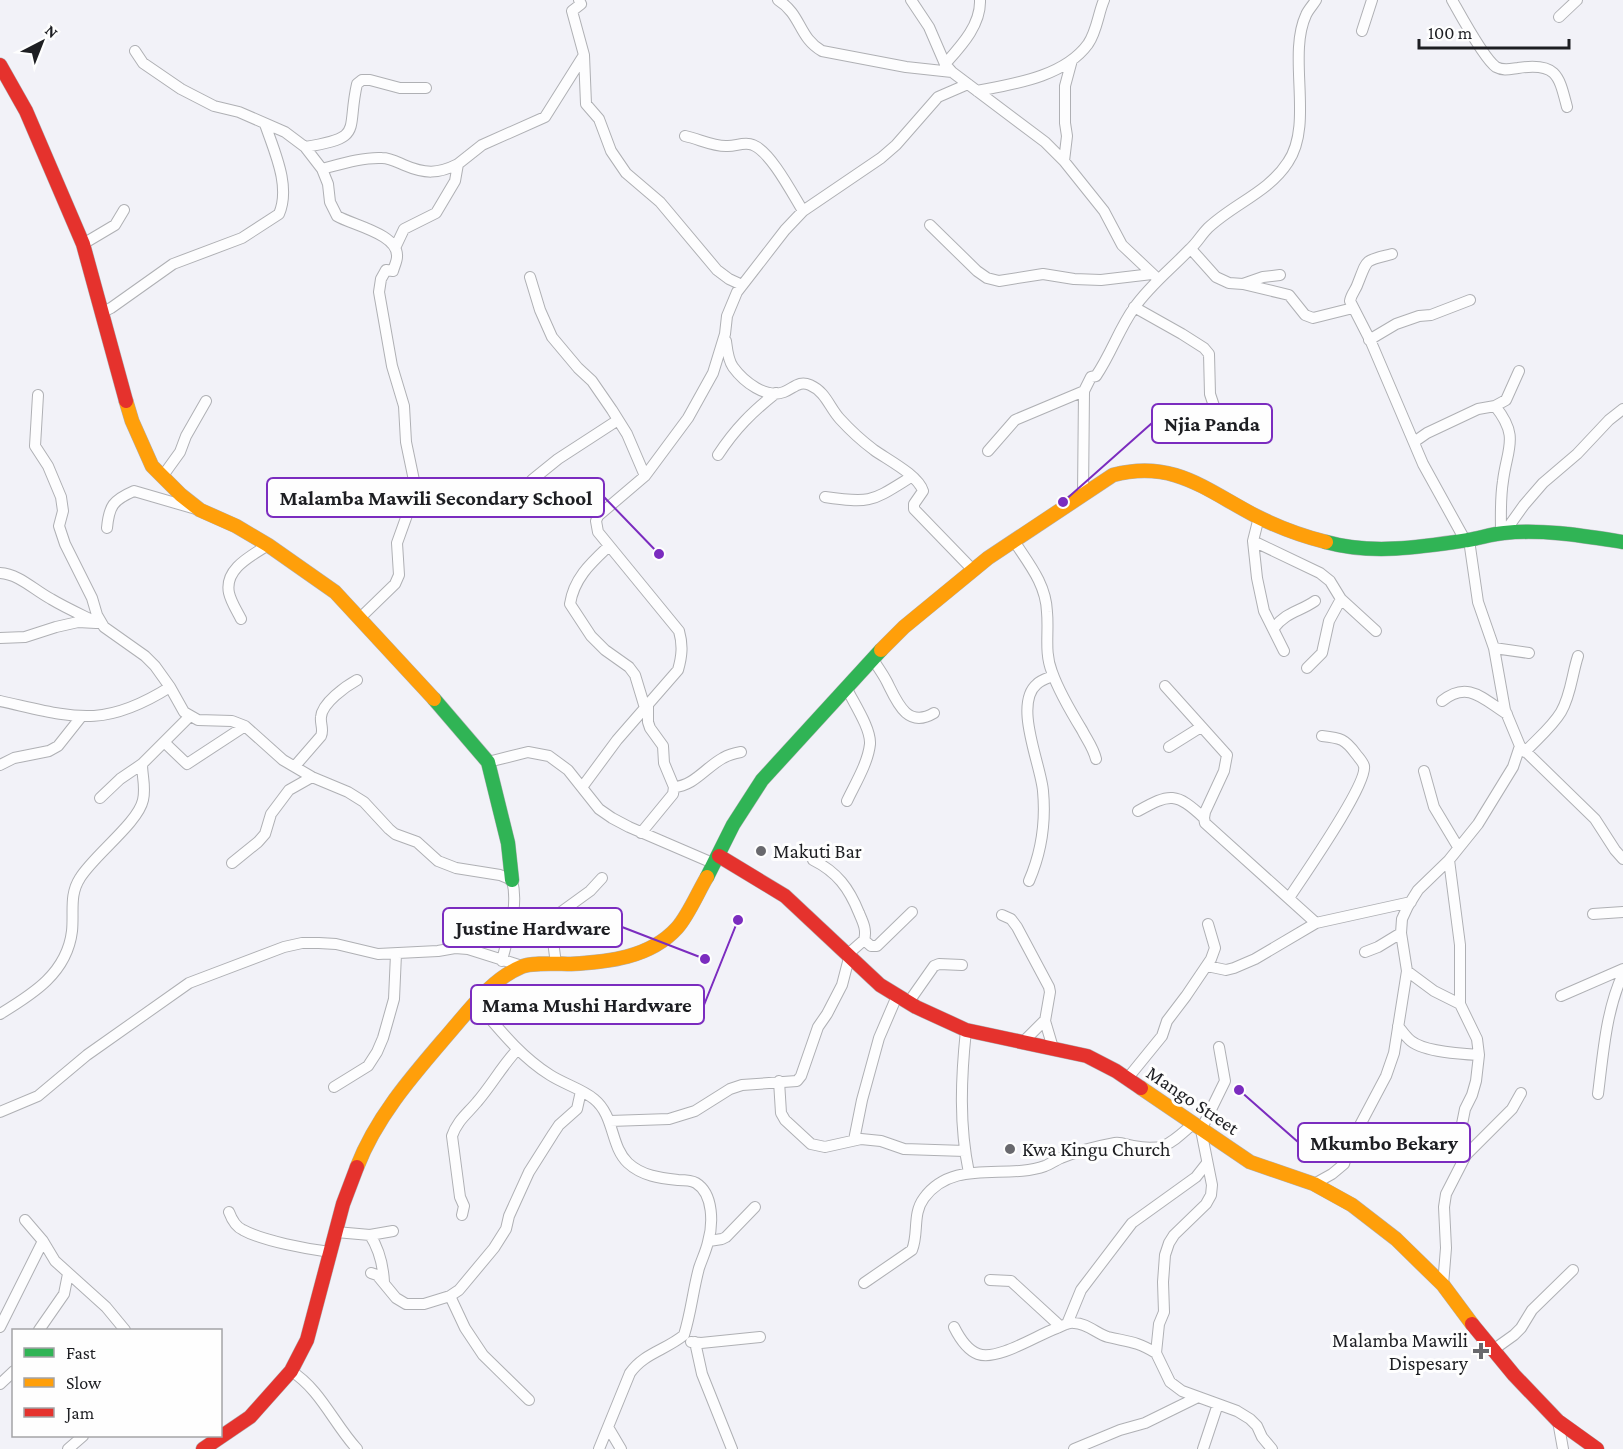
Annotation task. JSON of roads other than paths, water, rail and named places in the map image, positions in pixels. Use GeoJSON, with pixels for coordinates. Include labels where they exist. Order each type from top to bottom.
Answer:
{"type":"FeatureCollection","features":[{"type":"Feature","properties":{"kind":"street"},"geometry":{"type":"LineString","coordinates":[[579,0],[581,4],[572,11],[575,29],[584,55],[586,105],[599,118],[611,151],[626,173],[660,202],[717,270],[742,285]]}},
{"type":"Feature","properties":{"kind":"street"},"geometry":{"type":"LineString","coordinates":[[778,0],[787,5],[796,16],[806,38],[822,51],[906,67],[949,68]]}},
{"type":"Feature","properties":{"kind":"street"},"geometry":{"type":"LineString","coordinates":[[911,0],[929,27],[949,68],[1026,126],[1064,161],[1104,211],[1122,244],[1155,276]]}},
{"type":"Feature","properties":{"kind":"street"},"geometry":{"type":"LineString","coordinates":[[949,68],[976,25],[980,14],[980,0]]}},
{"type":"Feature","properties":{"kind":"street"},"geometry":{"type":"LineString","coordinates":[[583,786],[646,706],[678,670],[682,659],[680,631],[598,532],[597,516],[645,476],[688,418],[713,373],[725,334],[727,316],[742,285],[770,247],[802,211],[881,158],[896,145],[938,97],[972,87],[1023,81],[1072,60],[1087,45],[1095,31],[1104,0]]}},
{"type":"Feature","properties":{"kind":"street"},"geometry":{"type":"LineString","coordinates":[[1083,495],[1084,391],[1091,377],[1096,375],[1109,357],[1121,328],[1155,276],[1191,249],[1218,219],[1277,176],[1296,148],[1299,123],[1300,38],[1306,15],[1316,0]]}},
{"type":"Feature","properties":{"kind":"street"},"geometry":{"type":"LineString","coordinates":[[1362,31],[1372,0]]}},
{"type":"Feature","properties":{"kind":"street"},"geometry":{"type":"LineString","coordinates":[[1559,17],[1577,0]]}},
{"type":"Feature","properties":{"kind":"street"},"geometry":{"type":"LineString","coordinates":[[1454,1],[1491,63],[1505,70],[1530,66],[1554,72],[1559,77],[1567,108]]}},
{"type":"Feature","properties":{"kind":"street"},"geometry":{"type":"LineString","coordinates":[[135,51],[143,63],[181,89],[214,106],[238,112],[285,132],[305,147],[322,169],[328,184],[330,202],[337,216],[369,228],[386,238],[395,248],[398,256],[393,270],[386,270],[381,279],[379,292],[392,366],[404,406],[406,442],[416,490],[398,543],[399,575],[395,584],[360,618]]}},
{"type":"Feature","properties":{"kind":"street"},"geometry":{"type":"LineString","coordinates":[[322,169],[380,157],[389,158],[419,172],[443,172],[458,164],[482,145],[545,117],[584,55]]}},
{"type":"Feature","properties":{"kind":"street"},"geometry":{"type":"LineString","coordinates":[[1064,161],[1067,136],[1065,86],[1072,60]]}},
{"type":"Feature","properties":{"kind":"street"},"geometry":{"type":"LineString","coordinates":[[0,65],[26,111],[83,244],[132,421],[152,466],[200,510]]}},
{"type":"Feature","properties":{"kind":"street"},"geometry":{"type":"LineString","coordinates":[[305,147],[334,142],[348,133],[352,126],[357,84],[362,80],[400,88],[426,88]]}},
{"type":"Feature","properties":{"kind":"street"},"geometry":{"type":"LineString","coordinates":[[101,313],[173,264],[242,238],[279,214],[284,197],[280,171],[265,124]]}},
{"type":"Feature","properties":{"kind":"street"},"geometry":{"type":"LineString","coordinates":[[685,136],[728,147],[742,143],[754,145],[763,152],[776,169],[802,211]]}},
{"type":"Feature","properties":{"kind":"street"},"geometry":{"type":"LineString","coordinates":[[395,248],[404,229],[436,213],[455,181],[458,164]]}},
{"type":"Feature","properties":{"kind":"street"},"geometry":{"type":"LineString","coordinates":[[83,244],[115,225],[124,210]]}},
{"type":"Feature","properties":{"kind":"street"},"geometry":{"type":"LineString","coordinates":[[930,225],[977,271],[987,278],[999,281],[1043,274],[1101,280],[1155,276]]}},
{"type":"Feature","properties":{"kind":"street"},"geometry":{"type":"LineString","coordinates":[[1191,249],[1216,277],[1229,283],[1243,284],[1288,295],[1305,315],[1313,318],[1353,308]]}},
{"type":"Feature","properties":{"kind":"street"},"geometry":{"type":"LineString","coordinates":[[1392,254],[1369,260],[1363,266],[1358,285],[1350,301],[1370,340],[1423,464],[1467,540],[1478,602],[1494,648],[1507,714],[1523,749],[1595,819],[1623,859]]}},
{"type":"Feature","properties":{"kind":"street"},"geometry":{"type":"LineString","coordinates":[[1243,284],[1263,277],[1280,275]]}},
{"type":"Feature","properties":{"kind":"street"},"geometry":{"type":"LineString","coordinates":[[530,277],[540,310],[552,337],[592,381],[627,435],[645,476]]}},
{"type":"Feature","properties":{"kind":"street"},"geometry":{"type":"LineString","coordinates":[[1370,340],[1396,324],[1419,316],[1431,315],[1470,300]]}},
{"type":"Feature","properties":{"kind":"street"},"geometry":{"type":"LineString","coordinates":[[1134,307],[1182,334],[1204,348],[1209,354],[1210,394],[1215,409],[1211,426]]}},
{"type":"Feature","properties":{"kind":"street"},"geometry":{"type":"LineString","coordinates":[[725,334],[732,366],[749,383],[762,391],[776,393],[784,392],[797,384],[807,383],[826,397],[838,417],[874,450],[921,485],[923,491],[914,504],[914,509],[974,570]]}},
{"type":"Feature","properties":{"kind":"street"},"geometry":{"type":"LineString","coordinates":[[1414,442],[1427,433],[1478,409],[1495,406],[1506,400],[1519,371]]}},
{"type":"Feature","properties":{"kind":"street"},"geometry":{"type":"LineString","coordinates":[[988,451],[1015,420],[1084,391]]}},
{"type":"Feature","properties":{"kind":"street"},"geometry":{"type":"LineString","coordinates":[[718,455],[732,434],[754,411],[776,393]]}},
{"type":"Feature","properties":{"kind":"street"},"geometry":{"type":"LineString","coordinates":[[38,395],[35,446],[48,466],[61,497],[63,511],[59,526],[65,544],[92,598],[100,623]]}},
{"type":"Feature","properties":{"kind":"street"},"geometry":{"type":"LineString","coordinates":[[162,477],[180,452],[186,436],[206,401]]}},
{"type":"Feature","properties":{"kind":"street"},"geometry":{"type":"LineString","coordinates":[[1495,406],[1505,419],[1511,440],[1501,494],[1503,533]]}},
{"type":"Feature","properties":{"kind":"street"},"geometry":{"type":"LineString","coordinates":[[1503,533],[1543,483],[1623,409]]}},
{"type":"Feature","properties":{"kind":"street"},"geometry":{"type":"LineString","coordinates":[[532,480],[558,459],[618,420]]}},
{"type":"Feature","properties":{"kind":"street"},"geometry":{"type":"LineString","coordinates":[[0,1112],[38,1096],[87,1055],[189,983],[284,947],[302,943],[336,944],[378,954],[468,949],[522,966],[603,962],[621,959],[657,944],[677,928],[717,860],[733,825],[762,780],[872,658],[911,621],[974,570],[1113,475],[1125,470],[1151,468],[1192,481],[1259,517],[1317,540],[1363,549],[1430,546],[1503,533],[1570,535],[1623,542]]}},
{"type":"Feature","properties":{"kind":"street"},"geometry":{"type":"LineString","coordinates":[[825,497],[869,501],[878,498],[911,477]]}},
{"type":"Feature","properties":{"kind":"street"},"geometry":{"type":"LineString","coordinates":[[107,528],[109,510],[115,502],[134,490],[200,510],[236,526],[268,545],[335,592],[417,680],[488,762],[508,843],[515,891],[514,910],[502,961]]}},
{"type":"Feature","properties":{"kind":"street"},"geometry":{"type":"LineString","coordinates":[[1259,517],[1253,541],[1257,578],[1264,611],[1284,651]]}},
{"type":"Feature","properties":{"kind":"street"},"geometry":{"type":"LineString","coordinates":[[1014,541],[1040,580],[1045,597],[1047,652],[1053,676],[1093,747],[1096,759]]}},
{"type":"Feature","properties":{"kind":"street"},"geometry":{"type":"LineString","coordinates":[[1253,541],[1320,573],[1330,581],[1341,599],[1376,631]]}},
{"type":"Feature","properties":{"kind":"street"},"geometry":{"type":"LineString","coordinates":[[241,620],[229,594],[230,576],[239,565],[268,545]]}},
{"type":"Feature","properties":{"kind":"street"},"geometry":{"type":"LineString","coordinates":[[609,546],[588,566],[576,582],[570,604],[591,636],[605,650],[629,667],[635,675],[646,706],[650,728],[663,746],[664,763],[674,787],[674,794],[641,832]]}},
{"type":"Feature","properties":{"kind":"street"},"geometry":{"type":"LineString","coordinates":[[0,573],[25,582],[51,600],[100,623],[145,656],[170,687],[189,717],[198,720],[232,721],[244,726],[283,760],[364,802],[389,829],[404,838],[417,842],[438,861],[456,868],[500,875],[512,880]]}},
{"type":"Feature","properties":{"kind":"street"},"geometry":{"type":"LineString","coordinates":[[1306,668],[1322,652],[1329,621],[1341,599]]}},
{"type":"Feature","properties":{"kind":"street"},"geometry":{"type":"LineString","coordinates":[[1274,628],[1286,615],[1315,601]]}},
{"type":"Feature","properties":{"kind":"street"},"geometry":{"type":"LineString","coordinates":[[0,638],[25,637],[78,622],[100,623]]}},
{"type":"Feature","properties":{"kind":"street"},"geometry":{"type":"LineString","coordinates":[[1494,648],[1529,653]]}},
{"type":"Feature","properties":{"kind":"street"},"geometry":{"type":"LineString","coordinates":[[1314,1184],[1344,1164],[1350,1144],[1386,1076],[1394,1053],[1407,971],[1406,953],[1401,933],[1402,919],[1418,890],[1449,860],[1488,808],[1523,749],[1552,724],[1562,710],[1569,694],[1578,656]]}},
{"type":"Feature","properties":{"kind":"street"},"geometry":{"type":"LineString","coordinates":[[872,658],[898,705],[907,714],[914,718],[921,718],[934,713]]}},
{"type":"Feature","properties":{"kind":"street"},"geometry":{"type":"LineString","coordinates":[[1029,881],[1042,846],[1043,789],[1030,735],[1029,696],[1036,684],[1053,676]]}},
{"type":"Feature","properties":{"kind":"street"},"geometry":{"type":"LineString","coordinates":[[295,766],[321,735],[323,731],[321,719],[324,709],[347,685],[357,680]]}},
{"type":"Feature","properties":{"kind":"street"},"geometry":{"type":"LineString","coordinates":[[1165,686],[1227,755],[1224,771],[1204,818]]}},
{"type":"Feature","properties":{"kind":"street"},"geometry":{"type":"LineString","coordinates":[[0,701],[81,717],[97,717],[121,712],[144,703],[170,687]]}},
{"type":"Feature","properties":{"kind":"street"},"geometry":{"type":"LineString","coordinates":[[846,687],[867,730],[870,742],[867,757],[847,801]]}},
{"type":"Feature","properties":{"kind":"street"},"geometry":{"type":"LineString","coordinates":[[1442,701],[1449,695],[1466,690],[1478,694],[1507,714]]}},
{"type":"Feature","properties":{"kind":"street"},"geometry":{"type":"LineString","coordinates":[[0,765],[14,759],[42,753],[57,746],[81,717]]}},
{"type":"Feature","properties":{"kind":"street"},"geometry":{"type":"LineString","coordinates":[[100,798],[120,779],[142,764],[189,717]]}},
{"type":"Feature","properties":{"kind":"street"},"geometry":{"type":"LineString","coordinates":[[165,742],[187,764],[244,726]]}},
{"type":"Feature","properties":{"kind":"street"},"geometry":{"type":"LineString","coordinates":[[1169,747],[1201,727]]}},
{"type":"Feature","properties":{"kind":"street"},"geometry":{"type":"LineString","coordinates":[[1289,898],[1346,808],[1364,774],[1364,765],[1348,742],[1341,738],[1322,736]]}},
{"type":"Feature","properties":{"kind":"street"},"geometry":{"type":"LineString","coordinates":[[488,762],[528,752],[549,756],[568,771],[583,786],[599,809],[612,819],[717,860]]}},
{"type":"Feature","properties":{"kind":"street"},"geometry":{"type":"LineString","coordinates":[[674,787],[680,787],[693,780],[722,758],[741,752]]}},
{"type":"Feature","properties":{"kind":"street"},"geometry":{"type":"LineString","coordinates":[[0,1014],[47,982],[58,969],[72,932],[72,898],[80,878],[140,810],[145,786],[142,764]]}},
{"type":"Feature","properties":{"kind":"street"},"geometry":{"type":"LineString","coordinates":[[1424,771],[1434,807],[1458,847]]}},
{"type":"Feature","properties":{"kind":"street"},"geometry":{"type":"LineString","coordinates":[[232,863],[258,842],[264,834],[271,814],[289,790],[312,777]]}},
{"type":"Feature","properties":{"kind":"street"},"geometry":{"type":"LineString","coordinates":[[1138,811],[1162,798],[1169,797],[1188,804],[1216,833],[1316,923]]}},
{"type":"Feature","properties":{"kind":"street","name":"Mango Street"},"geometry":{"type":"LineString","coordinates":[[717,860],[785,896],[880,985],[903,999],[966,1030],[1087,1056],[1127,1079],[1250,1162],[1314,1184],[1352,1204],[1396,1239],[1443,1285],[1493,1350],[1558,1421],[1597,1449]]}},
{"type":"Feature","properties":{"kind":"street"},"geometry":{"type":"LineString","coordinates":[[610,1121],[669,1119],[695,1111],[730,1089],[742,1085],[799,1080],[818,1027],[842,985],[848,957],[864,940],[866,928],[852,894],[834,873],[813,860]]}},
{"type":"Feature","properties":{"kind":"street"},"geometry":{"type":"LineString","coordinates":[[1449,860],[1460,945],[1460,1004],[1477,1039],[1479,1055],[1476,1081],[1462,1124],[1466,1155]]}},
{"type":"Feature","properties":{"kind":"street"},"geometry":{"type":"LineString","coordinates":[[556,964],[553,941],[561,912],[590,891],[602,878]]}},
{"type":"Feature","properties":{"kind":"street"},"geometry":{"type":"LineString","coordinates":[[1207,966],[1226,970],[1234,968],[1255,959],[1316,923],[1411,902]]}},
{"type":"Feature","properties":{"kind":"street"},"geometry":{"type":"LineString","coordinates":[[864,940],[871,946],[877,946],[912,912]]}},
{"type":"Feature","properties":{"kind":"street"},"geometry":{"type":"LineString","coordinates":[[1593,914],[1623,912]]}},
{"type":"Feature","properties":{"kind":"street"},"geometry":{"type":"LineString","coordinates":[[1002,915],[1011,919],[1017,927],[1049,987],[1045,1020],[1053,1048]]}},
{"type":"Feature","properties":{"kind":"street"},"geometry":{"type":"LineString","coordinates":[[1127,1079],[1162,1036],[1167,1021],[1207,966],[1215,948],[1208,924]]}},
{"type":"Feature","properties":{"kind":"street"},"geometry":{"type":"LineString","coordinates":[[1365,952],[1401,933]]}},
{"type":"Feature","properties":{"kind":"street"},"geometry":{"type":"LineString","coordinates":[[334,1087],[368,1066],[383,1038],[394,999],[396,954]]}},
{"type":"Feature","properties":{"kind":"street"},"geometry":{"type":"LineString","coordinates":[[854,1140],[879,1038],[903,999],[934,966],[939,964],[962,965]]}},
{"type":"Feature","properties":{"kind":"street"},"geometry":{"type":"LineString","coordinates":[[224,1431],[250,1417],[291,1371],[307,1340],[343,1204],[362,1154],[400,1090],[476,1002],[498,982],[522,966]]}},
{"type":"Feature","properties":{"kind":"street"},"geometry":{"type":"LineString","coordinates":[[1561,996],[1623,969]]}},
{"type":"Feature","properties":{"kind":"street"},"geometry":{"type":"LineString","coordinates":[[1407,971],[1434,991],[1460,1004]]}},
{"type":"Feature","properties":{"kind":"street"},"geometry":{"type":"LineString","coordinates":[[1598,1094],[1607,1028],[1623,974]]}},
{"type":"Feature","properties":{"kind":"street"},"geometry":{"type":"LineString","coordinates":[[476,1002],[517,1050],[551,1076],[594,1099],[605,1111],[616,1144],[625,1160],[634,1168],[660,1178],[698,1184],[711,1207],[709,1241],[699,1268],[684,1335],[650,1354],[630,1373],[599,1449]]}},
{"type":"Feature","properties":{"kind":"street"},"geometry":{"type":"LineString","coordinates":[[1022,1042],[1045,1020]]}},
{"type":"Feature","properties":{"kind":"street"},"geometry":{"type":"LineString","coordinates":[[1398,1026],[1412,1042],[1457,1054],[1479,1055]]}},
{"type":"Feature","properties":{"kind":"street"},"geometry":{"type":"LineString","coordinates":[[966,1030],[961,1078],[964,1151],[969,1173]]}},
{"type":"Feature","properties":{"kind":"street"},"geometry":{"type":"LineString","coordinates":[[864,1282],[912,1250],[917,1208],[925,1195],[955,1175],[1027,1170],[1045,1166],[1063,1157],[1117,1143],[1153,1150],[1161,1148],[1197,1127],[1225,1081],[1219,1047]]}},
{"type":"Feature","properties":{"kind":"street"},"geometry":{"type":"LineString","coordinates":[[462,1215],[464,1206],[460,1197],[452,1136],[455,1126],[477,1102],[501,1067],[517,1050]]}},
{"type":"Feature","properties":{"kind":"street"},"geometry":{"type":"LineString","coordinates":[[779,1081],[781,1113],[785,1120],[811,1144],[825,1147],[861,1139],[881,1141],[904,1149],[964,1151]]}},
{"type":"Feature","properties":{"kind":"street"},"geometry":{"type":"LineString","coordinates":[[371,1273],[384,1282],[396,1298],[406,1304],[424,1304],[450,1296],[459,1290],[506,1229],[509,1216],[529,1172],[559,1125],[578,1109],[580,1091]]}},
{"type":"Feature","properties":{"kind":"street"},"geometry":{"type":"LineString","coordinates":[[1443,1285],[1446,1194],[1466,1155],[1512,1109],[1521,1094]]}},
{"type":"Feature","properties":{"kind":"street"},"geometry":{"type":"LineString","coordinates":[[1156,1353],[1159,1324],[1164,1312],[1162,1282],[1165,1255],[1169,1243],[1174,1235],[1206,1204],[1211,1195],[1212,1185],[1197,1127]]}},
{"type":"Feature","properties":{"kind":"street"},"geometry":{"type":"LineString","coordinates":[[1064,1325],[1081,1290],[1132,1223],[1196,1177],[1207,1163]]}},
{"type":"Feature","properties":{"kind":"street"},"geometry":{"type":"LineString","coordinates":[[709,1241],[726,1237],[755,1207]]}},
{"type":"Feature","properties":{"kind":"street"},"geometry":{"type":"LineString","coordinates":[[229,1212],[231,1219],[242,1230],[308,1249],[330,1252]]}},
{"type":"Feature","properties":{"kind":"street"},"geometry":{"type":"LineString","coordinates":[[25,1220],[43,1241],[55,1261],[106,1307],[124,1329]]}},
{"type":"Feature","properties":{"kind":"street"},"geometry":{"type":"LineString","coordinates":[[336,1232],[370,1234],[393,1231]]}},
{"type":"Feature","properties":{"kind":"street"},"geometry":{"type":"LineString","coordinates":[[370,1234],[377,1246],[384,1282]]}},
{"type":"Feature","properties":{"kind":"street"},"geometry":{"type":"LineString","coordinates":[[0,1327],[43,1241]]}},
{"type":"Feature","properties":{"kind":"street"},"geometry":{"type":"LineString","coordinates":[[1493,1350],[1514,1335],[1532,1310],[1573,1270]]}},
{"type":"Feature","properties":{"kind":"street"},"geometry":{"type":"LineString","coordinates":[[40,1329],[63,1294],[68,1274]]}},
{"type":"Feature","properties":{"kind":"street"},"geometry":{"type":"LineString","coordinates":[[990,1280],[1011,1281],[1064,1325]]}},
{"type":"Feature","properties":{"kind":"street"},"geometry":{"type":"LineString","coordinates":[[450,1296],[465,1328],[483,1354],[529,1400]]}},
{"type":"Feature","properties":{"kind":"street"},"geometry":{"type":"LineString","coordinates":[[954,1327],[962,1341],[971,1349],[978,1354],[989,1355],[1000,1353],[1073,1322],[1083,1324],[1107,1337],[1141,1343],[1156,1353],[1170,1382],[1182,1391],[1237,1411],[1250,1419],[1272,1449]]}},
{"type":"Feature","properties":{"kind":"street"},"geometry":{"type":"LineString","coordinates":[[679,1339],[695,1342],[760,1336]]}},
{"type":"Feature","properties":{"kind":"street"},"geometry":{"type":"LineString","coordinates":[[695,1342],[702,1374],[732,1449]]}},
{"type":"Feature","properties":{"kind":"street"},"geometry":{"type":"LineString","coordinates":[[291,1371],[313,1390],[357,1449]]}},
{"type":"Feature","properties":{"kind":"street"},"geometry":{"type":"LineString","coordinates":[[0,1384],[12,1373]]}},
{"type":"Feature","properties":{"kind":"street"},"geometry":{"type":"LineString","coordinates":[[1074,1449],[1120,1430],[1145,1423],[1198,1397]]}},
{"type":"Feature","properties":{"kind":"street"},"geometry":{"type":"LineString","coordinates":[[1203,1449],[1218,1404]]}},
{"type":"Feature","properties":{"kind":"street"},"geometry":{"type":"LineString","coordinates":[[1558,1421],[1563,1449]]}},
{"type":"Feature","properties":{"kind":"street"},"geometry":{"type":"LineString","coordinates":[[608,1427],[621,1449]]}},
{"type":"Feature","properties":{"kind":"street"},"geometry":{"type":"LineString","coordinates":[[68,1449],[81,1437]]}},
{"type":"Feature","properties":{"kind":"street"},"geometry":{"type":"LineString","coordinates":[[203,1449],[217,1437]]}},
{"type":"Feature","properties":{"kind":"place","name":"Njia Panda"},"geometry":{"type":"Point","coordinates":[1063,502]}},
{"type":"Feature","properties":{"kind":"place","name":"Malamba Mawili Secondary School"},"geometry":{"type":"Point","coordinates":[659,554]}},
{"type":"Feature","properties":{"kind":"place","name":"Makuti Bar"},"geometry":{"type":"Point","coordinates":[761,851]}},
{"type":"Feature","properties":{"kind":"place","name":"Mama Mushi Hardware"},"geometry":{"type":"Point","coordinates":[738,920]}},
{"type":"Feature","properties":{"kind":"place","name":"Justine Hardware"},"geometry":{"type":"Point","coordinates":[705,959]}},
{"type":"Feature","properties":{"kind":"place","name":"Mkumbo Bekary"},"geometry":{"type":"Point","coordinates":[1239,1090]}},
{"type":"Feature","properties":{"kind":"place","name":"Kwa Kingu Church"},"geometry":{"type":"Point","coordinates":[1010,1149]}},
{"type":"Feature","properties":{"kind":"place","name":"Malamba Mawili Dispesary"},"geometry":{"type":"Point","coordinates":[1481,1351]}}]}
